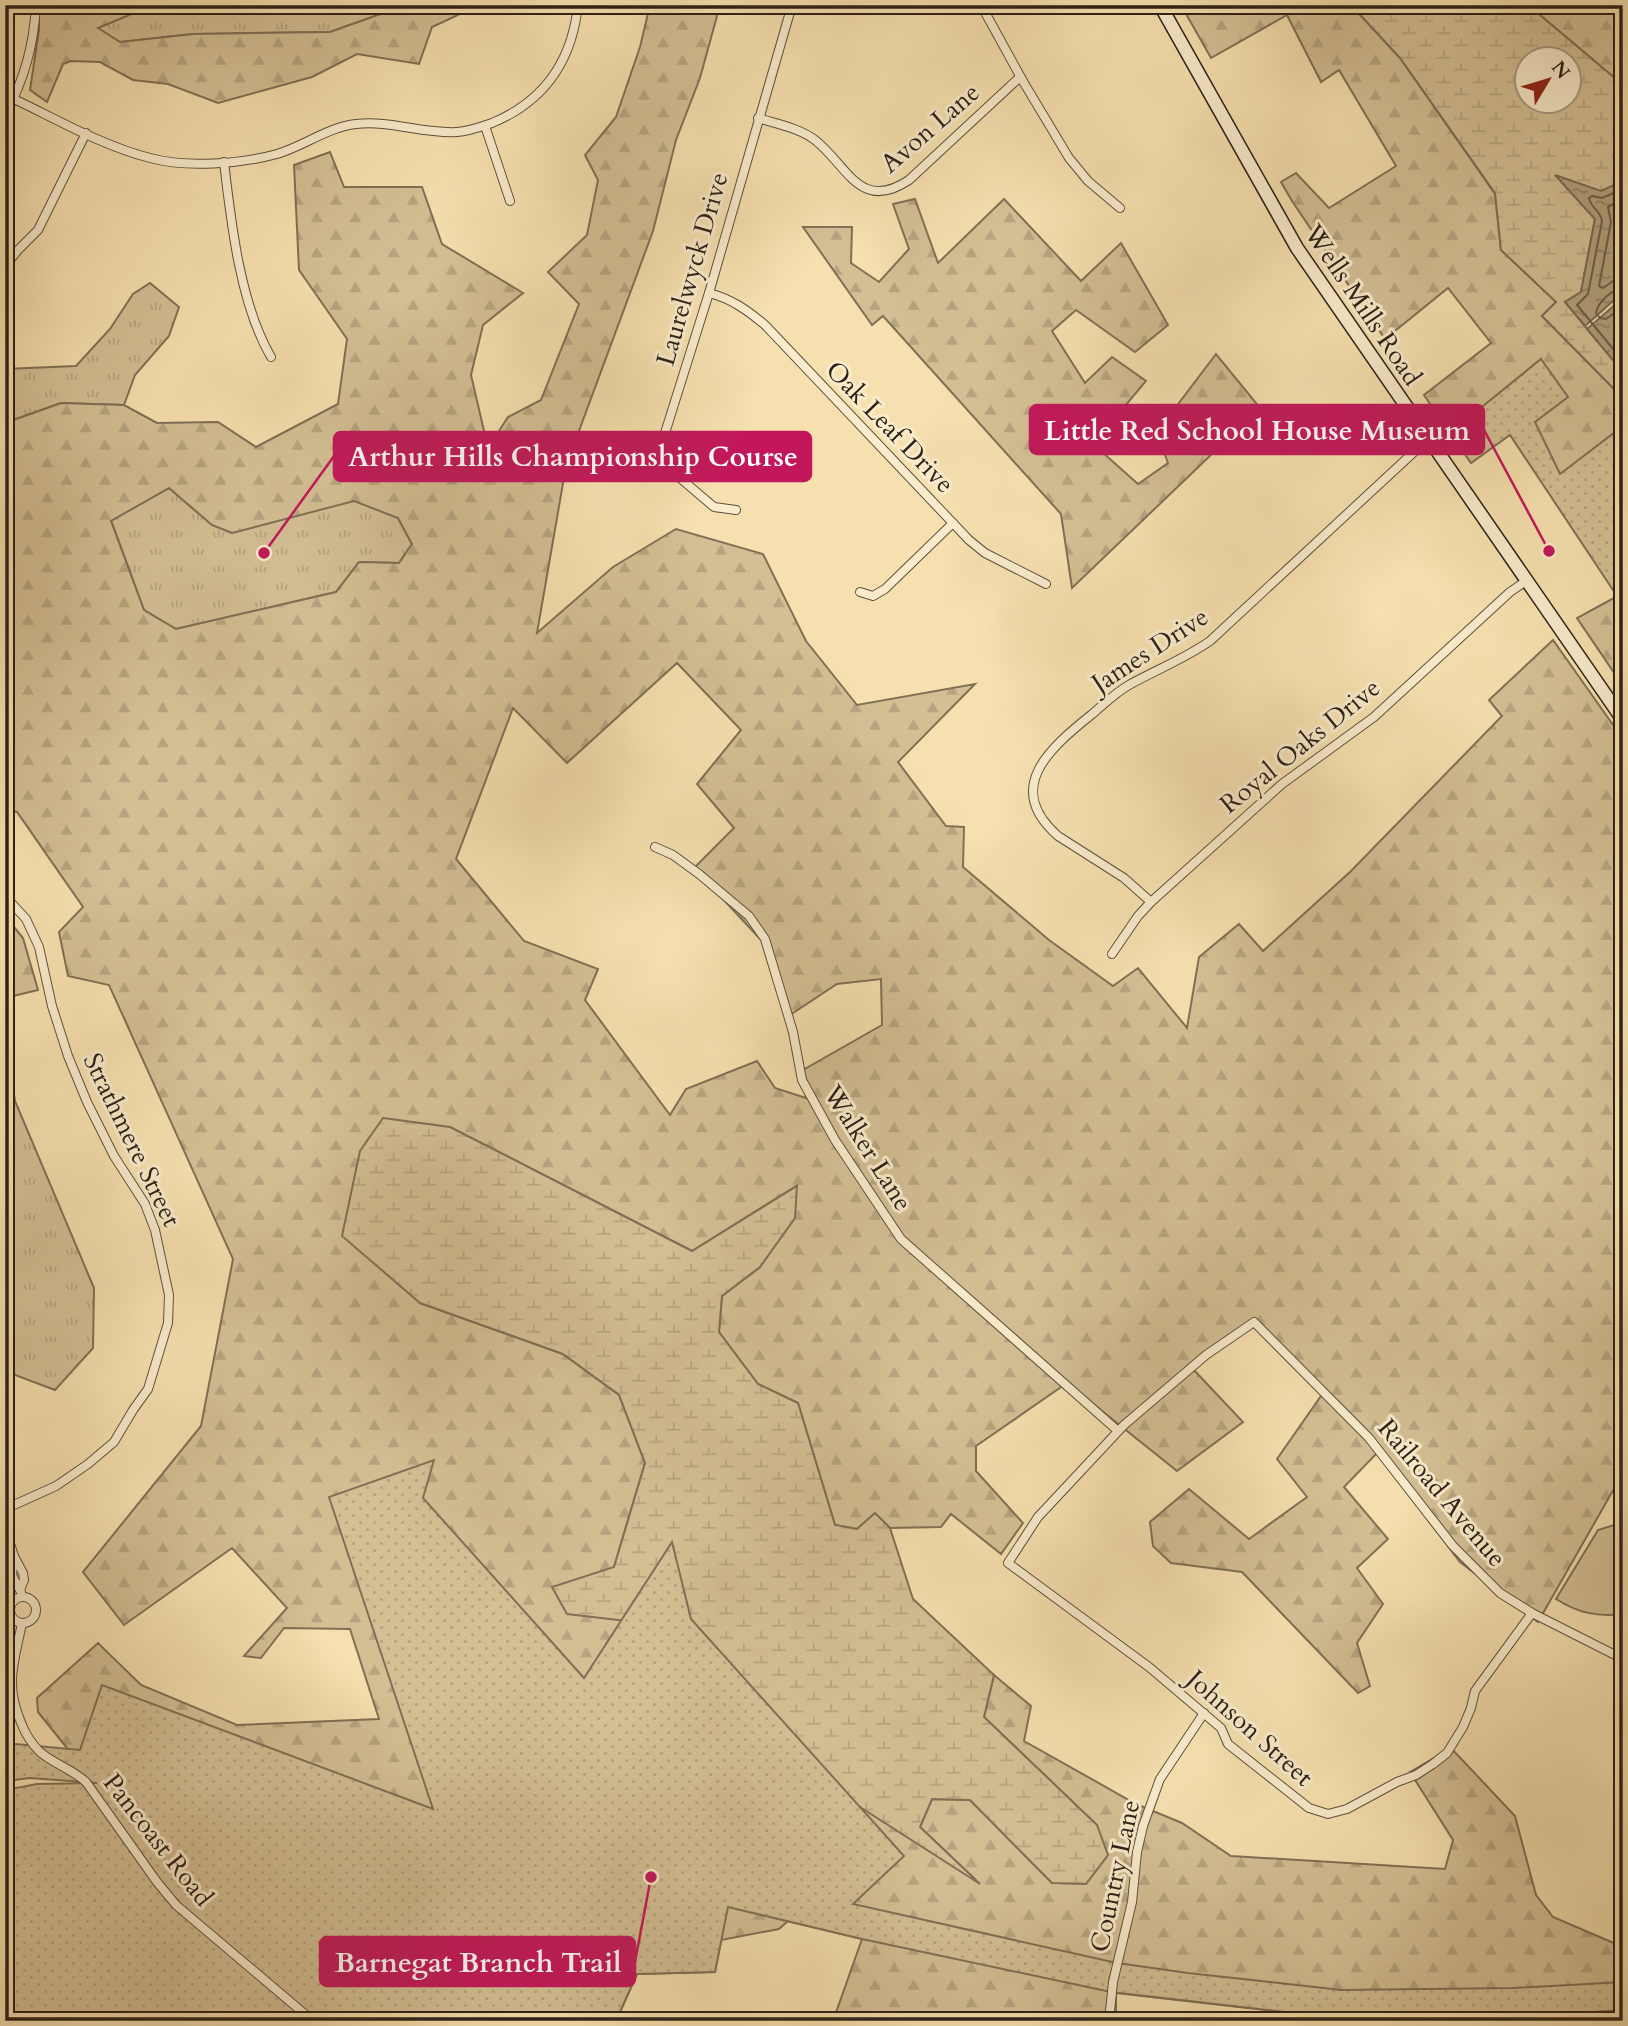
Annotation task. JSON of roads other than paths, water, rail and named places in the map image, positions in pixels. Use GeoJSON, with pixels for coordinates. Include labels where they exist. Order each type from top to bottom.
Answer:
{"type":"FeatureCollection","features":[{"type":"Feature","properties":{"kind":"main road","name":"Wells Mills Road"},"geometry":{"type":"LineString","coordinates":[[1160,5],[1297,248],[1623,720]]}},
{"type":"Feature","properties":{"kind":"street"},"geometry":{"type":"LineString","coordinates":[[5,116],[22,80],[30,52],[36,5]]}},
{"type":"Feature","properties":{"kind":"street"},"geometry":{"type":"LineString","coordinates":[[14,99],[122,150],[153,159],[203,164],[278,154],[353,124],[373,123],[431,131],[475,130],[521,108],[542,91],[558,71],[568,50],[576,25],[578,5]]}},
{"type":"Feature","properties":{"kind":"street","name":"Laurelwyck Drive"},"geometry":{"type":"LineString","coordinates":[[736,510],[714,507],[687,486],[674,468],[666,447],[665,433],[709,293],[792,5]]}},
{"type":"Feature","properties":{"kind":"street"},"geometry":{"type":"LineString","coordinates":[[981,5],[1069,158],[1088,181],[1120,208]]}},
{"type":"Feature","properties":{"kind":"street","name":"Avon Lane"},"geometry":{"type":"LineString","coordinates":[[758,118],[807,135],[818,142],[848,177],[874,191],[888,191],[909,180],[1020,76]]}},
{"type":"Feature","properties":{"kind":"street"},"geometry":{"type":"LineString","coordinates":[[485,126],[510,201]]}},
{"type":"Feature","properties":{"kind":"street"},"geometry":{"type":"LineString","coordinates":[[5,266],[38,230],[86,133]]}},
{"type":"Feature","properties":{"kind":"street"},"geometry":{"type":"LineString","coordinates":[[225,162],[230,215],[238,255],[254,318],[271,357]]}},
{"type":"Feature","properties":{"kind":"street","name":"Oak Leaf Drive"},"geometry":{"type":"LineString","coordinates":[[709,293],[723,296],[743,307],[765,325],[969,540],[985,553],[1046,584]]}},
{"type":"Feature","properties":{"kind":"street","name":"James Drive"},"geometry":{"type":"LineString","coordinates":[[1151,902],[1124,878],[1048,828],[1035,804],[1034,791],[1035,779],[1046,756],[1061,739],[1127,686],[1191,654],[1210,641],[1428,439]]}},
{"type":"Feature","properties":{"kind":"street"},"geometry":{"type":"LineString","coordinates":[[860,593],[873,596],[885,589],[953,523]]}},
{"type":"Feature","properties":{"kind":"street","name":"Royal Oaks Drive"},"geometry":{"type":"LineString","coordinates":[[1112,954],[1151,902],[1282,784],[1374,717],[1510,592],[1526,581]]}},
{"type":"Feature","properties":{"kind":"street","name":"Walker Lane"},"geometry":{"type":"LineString","coordinates":[[654,847],[673,855],[699,874],[749,916],[765,939],[793,1032],[802,1080],[846,1158],[901,1239],[1118,1431]]}},
{"type":"Feature","properties":{"kind":"street","name":"Strathmere Street"},"geometry":{"type":"LineString","coordinates":[[5,896],[26,919],[39,947],[52,1006],[87,1102],[114,1156],[145,1204],[155,1230],[169,1295],[168,1323],[148,1390],[114,1442],[56,1486],[5,1509]]}},
{"type":"Feature","properties":{"kind":"street","name":"Railroad Avenue"},"geometry":{"type":"LineString","coordinates":[[1118,1431],[1206,1355],[1254,1322],[1369,1438],[1462,1555],[1500,1592],[1532,1613],[1623,1659]]}},
{"type":"Feature","properties":{"kind":"street","name":"Johnson Street"},"geometry":{"type":"LineString","coordinates":[[1118,1431],[1038,1517],[1008,1563],[1149,1667],[1221,1728],[1228,1744],[1309,1808],[1328,1814],[1338,1812],[1416,1774],[1447,1753],[1463,1727],[1475,1691],[1532,1613]]}},
{"type":"Feature","properties":{"kind":"street"},"geometry":{"type":"LineString","coordinates":[[5,1528],[24,1580],[21,1593],[11,1604],[10,1615],[22,1623],[32,1619],[36,1611],[35,1605],[21,1593]]}},
{"type":"Feature","properties":{"kind":"street","name":"Pancoast Road"},"geometry":{"type":"LineString","coordinates":[[22,1623],[13,1660],[11,1689],[19,1718],[31,1742],[44,1755],[73,1771],[86,1782],[176,1905],[313,2021]]}},
{"type":"Feature","properties":{"kind":"street","name":"Country Lane"},"geometry":{"type":"LineString","coordinates":[[1109,2021],[1113,1982],[1132,1902],[1137,1852],[1147,1815],[1160,1779],[1204,1713]]}},
{"type":"Feature","properties":{"kind":"water"},"geometry":{"type":"Polygon","coordinates":[[[1555,175],[1601,191],[1623,181],[1623,292],[1585,326],[1565,302],[1581,292],[1595,219],[1555,175]]]}},
{"type":"Feature","properties":{"kind":"water"},"geometry":{"type":"Polygon","coordinates":[[[1623,298],[1623,372],[1587,329],[1623,298]]]}},
{"type":"Feature","properties":{"kind":"place","name":"Little Red School House Museum"},"geometry":{"type":"Point","coordinates":[1549,551]}},
{"type":"Feature","properties":{"kind":"place","name":"Arthur Hills Championship Course"},"geometry":{"type":"Point","coordinates":[264,553]}},
{"type":"Feature","properties":{"kind":"place","name":"Barnegat Branch Trail"},"geometry":{"type":"Point","coordinates":[651,1877]}}]}
